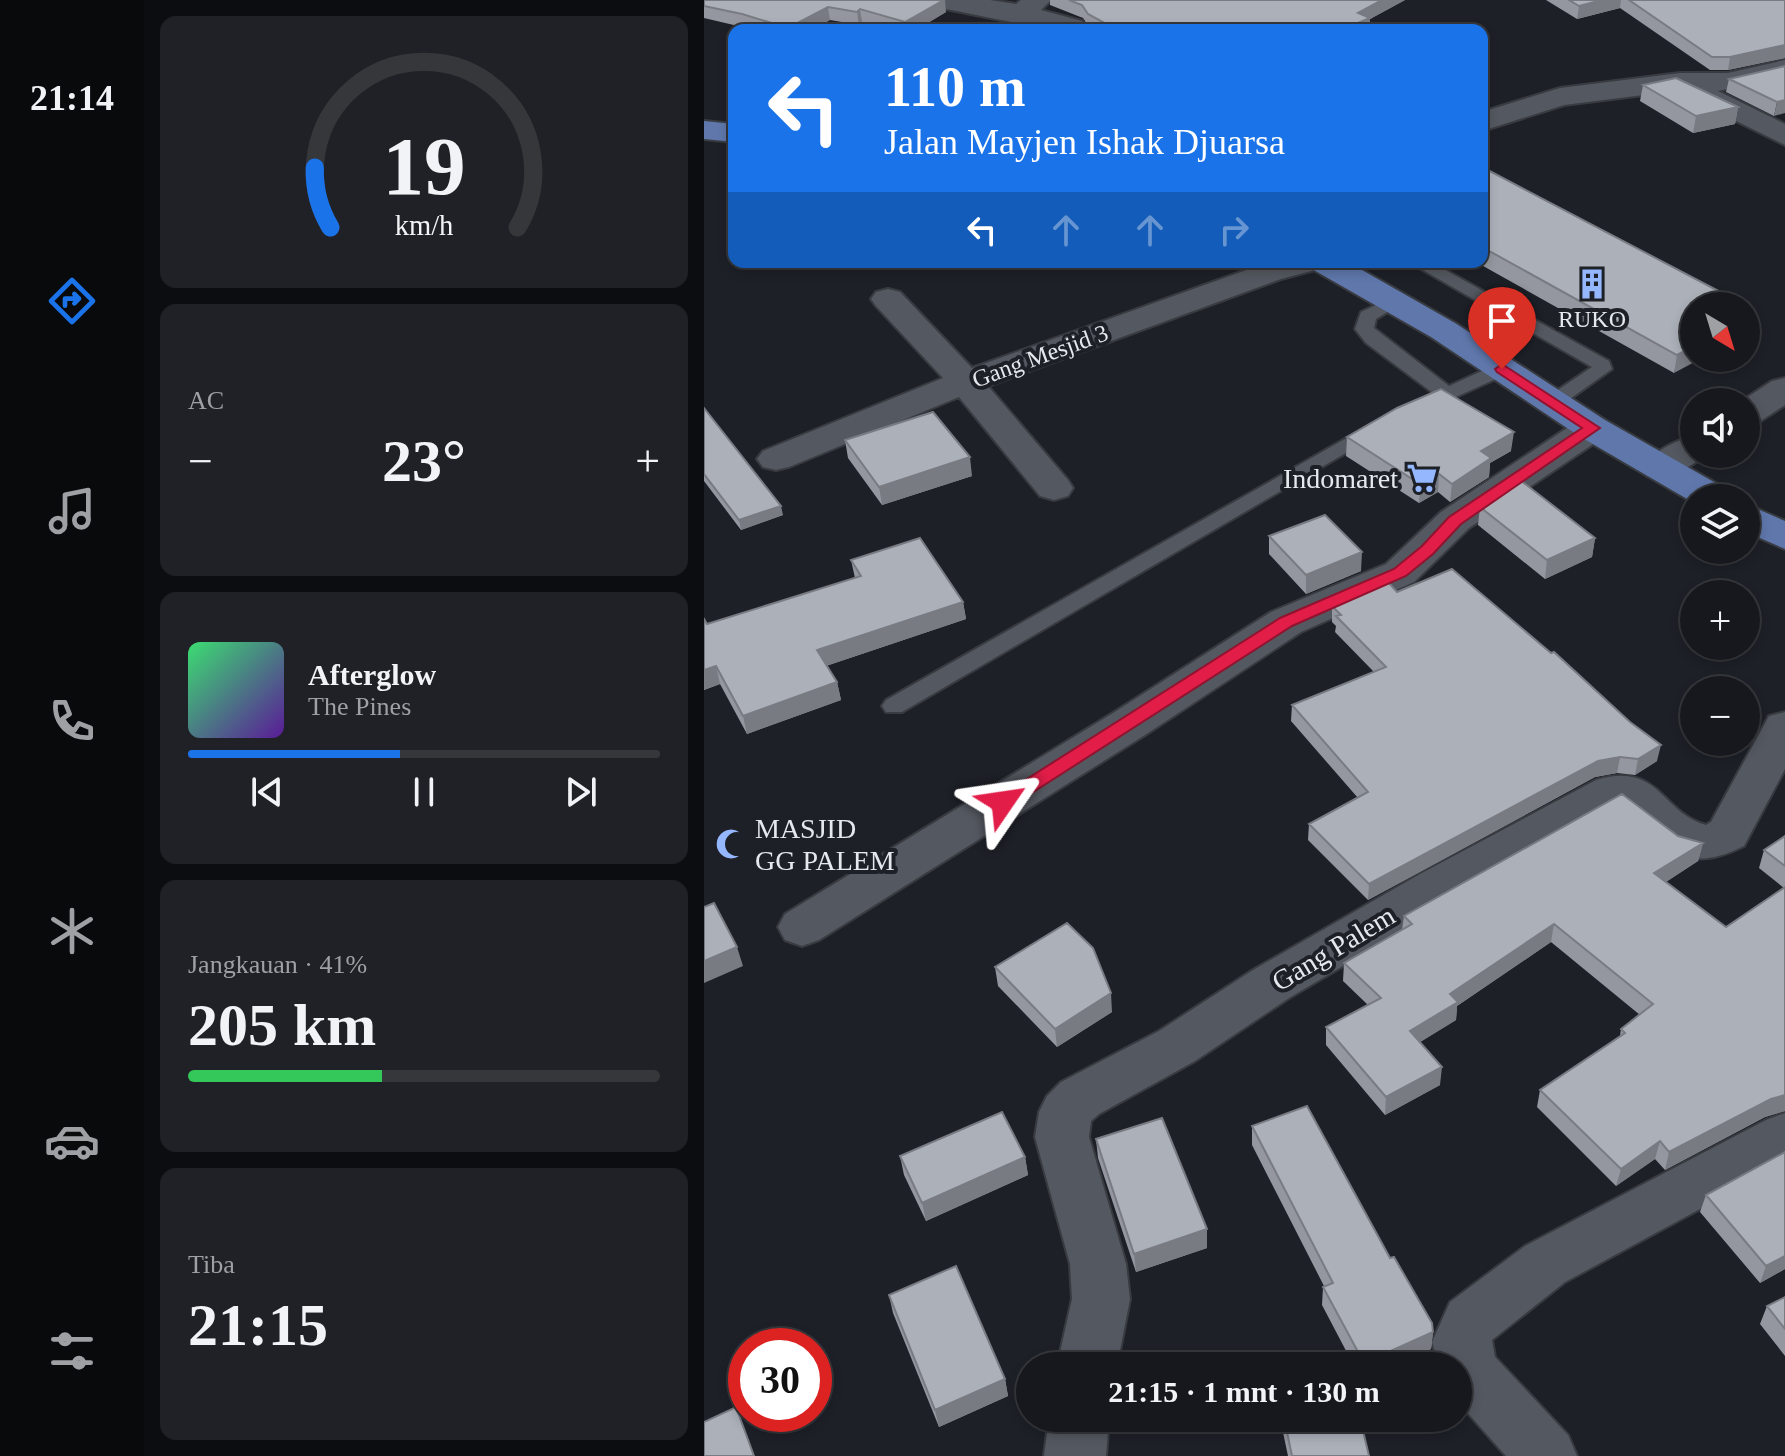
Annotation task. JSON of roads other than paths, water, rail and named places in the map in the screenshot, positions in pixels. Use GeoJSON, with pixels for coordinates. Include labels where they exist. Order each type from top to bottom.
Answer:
{"type":"FeatureCollection","features":[{"type":"Feature","properties":{"kind":"main road"},"geometry":{"type":"LineString","coordinates":[[704,130],[728,132]]}},
{"type":"Feature","properties":{"kind":"main road"},"geometry":{"type":"LineString","coordinates":[[1334,268],[1395,302],[1592,428],[1689,484]]}},
{"type":"Feature","properties":{"kind":"main road"},"geometry":{"type":"LineString","coordinates":[[1760,524],[1785,537]]}},
{"type":"Feature","properties":{"kind":"street"},"geometry":{"type":"LineString","coordinates":[[940,0],[1029,6],[1066,24]]}},
{"type":"Feature","properties":{"kind":"street"},"geometry":{"type":"LineString","coordinates":[[1488,120],[1560,97],[1680,82],[1728,82],[1785,68]]}},
{"type":"Feature","properties":{"kind":"street"},"geometry":{"type":"LineString","coordinates":[[1680,82],[1785,136]]}},
{"type":"Feature","properties":{"kind":"street","name":"Gang Mesjid 3"},"geometry":{"type":"LineString","coordinates":[[776,459],[966,382],[1269,272],[1294,268]]}},
{"type":"Feature","properties":{"kind":"street"},"geometry":{"type":"LineString","coordinates":[[888,299],[966,382],[1054,488]]}},
{"type":"Feature","properties":{"kind":"street"},"geometry":{"type":"LineString","coordinates":[[1760,405],[1785,389]]}},
{"type":"Feature","properties":{"kind":"street"},"geometry":{"type":"LineString","coordinates":[[802,927],[1129,724],[1286,622],[1400,573],[1455,520],[1592,428]]}},
{"type":"Feature","properties":{"kind":"street"},"geometry":{"type":"LineString","coordinates":[[1660,468],[1680,456]]}},
{"type":"Feature","properties":{"kind":"street","name":"Gang Palem"},"geometry":{"type":"LineString","coordinates":[[1090,1352],[1101,1299],[1098,1264],[1062,1137],[1066,1112],[1080,1098],[1177,1046],[1271,984],[1437,887],[1612,792],[1627,792],[1686,837],[1703,843],[1719,841],[1728,834],[1785,727]]}},
{"type":"Feature","properties":{"kind":"street"},"geometry":{"type":"LineString","coordinates":[[1546,1456],[1471,1373],[1461,1342],[1471,1321],[1545,1264],[1785,1136]]}},
{"type":"Feature","properties":{"kind":"street"},"geometry":{"type":"LineString","coordinates":[[1075,1456],[1078,1432]]}},
{"type":"Feature","properties":{"kind":"lane"},"geometry":{"type":"LineString","coordinates":[[1429,268],[1602,365],[1602,369],[1553,402]]}},
{"type":"Feature","properties":{"kind":"lane"},"geometry":{"type":"LineString","coordinates":[[1395,302],[1368,316],[1364,329],[1447,394]]}},
{"type":"Feature","properties":{"kind":"lane"},"geometry":{"type":"LineString","coordinates":[[894,706],[1393,418],[1502,369]]}},
{"type":"Feature","properties":{"kind":"place","name":"RUKO"},"geometry":{"type":"Point","coordinates":[1592,284]}},
{"type":"Feature","properties":{"kind":"place","name":"Indomaret"},"geometry":{"type":"Point","coordinates":[1422,478]}},
{"type":"Feature","properties":{"kind":"place","name":"MASJID GG PALEM"},"geometry":{"type":"Point","coordinates":[731,844]}}]}
